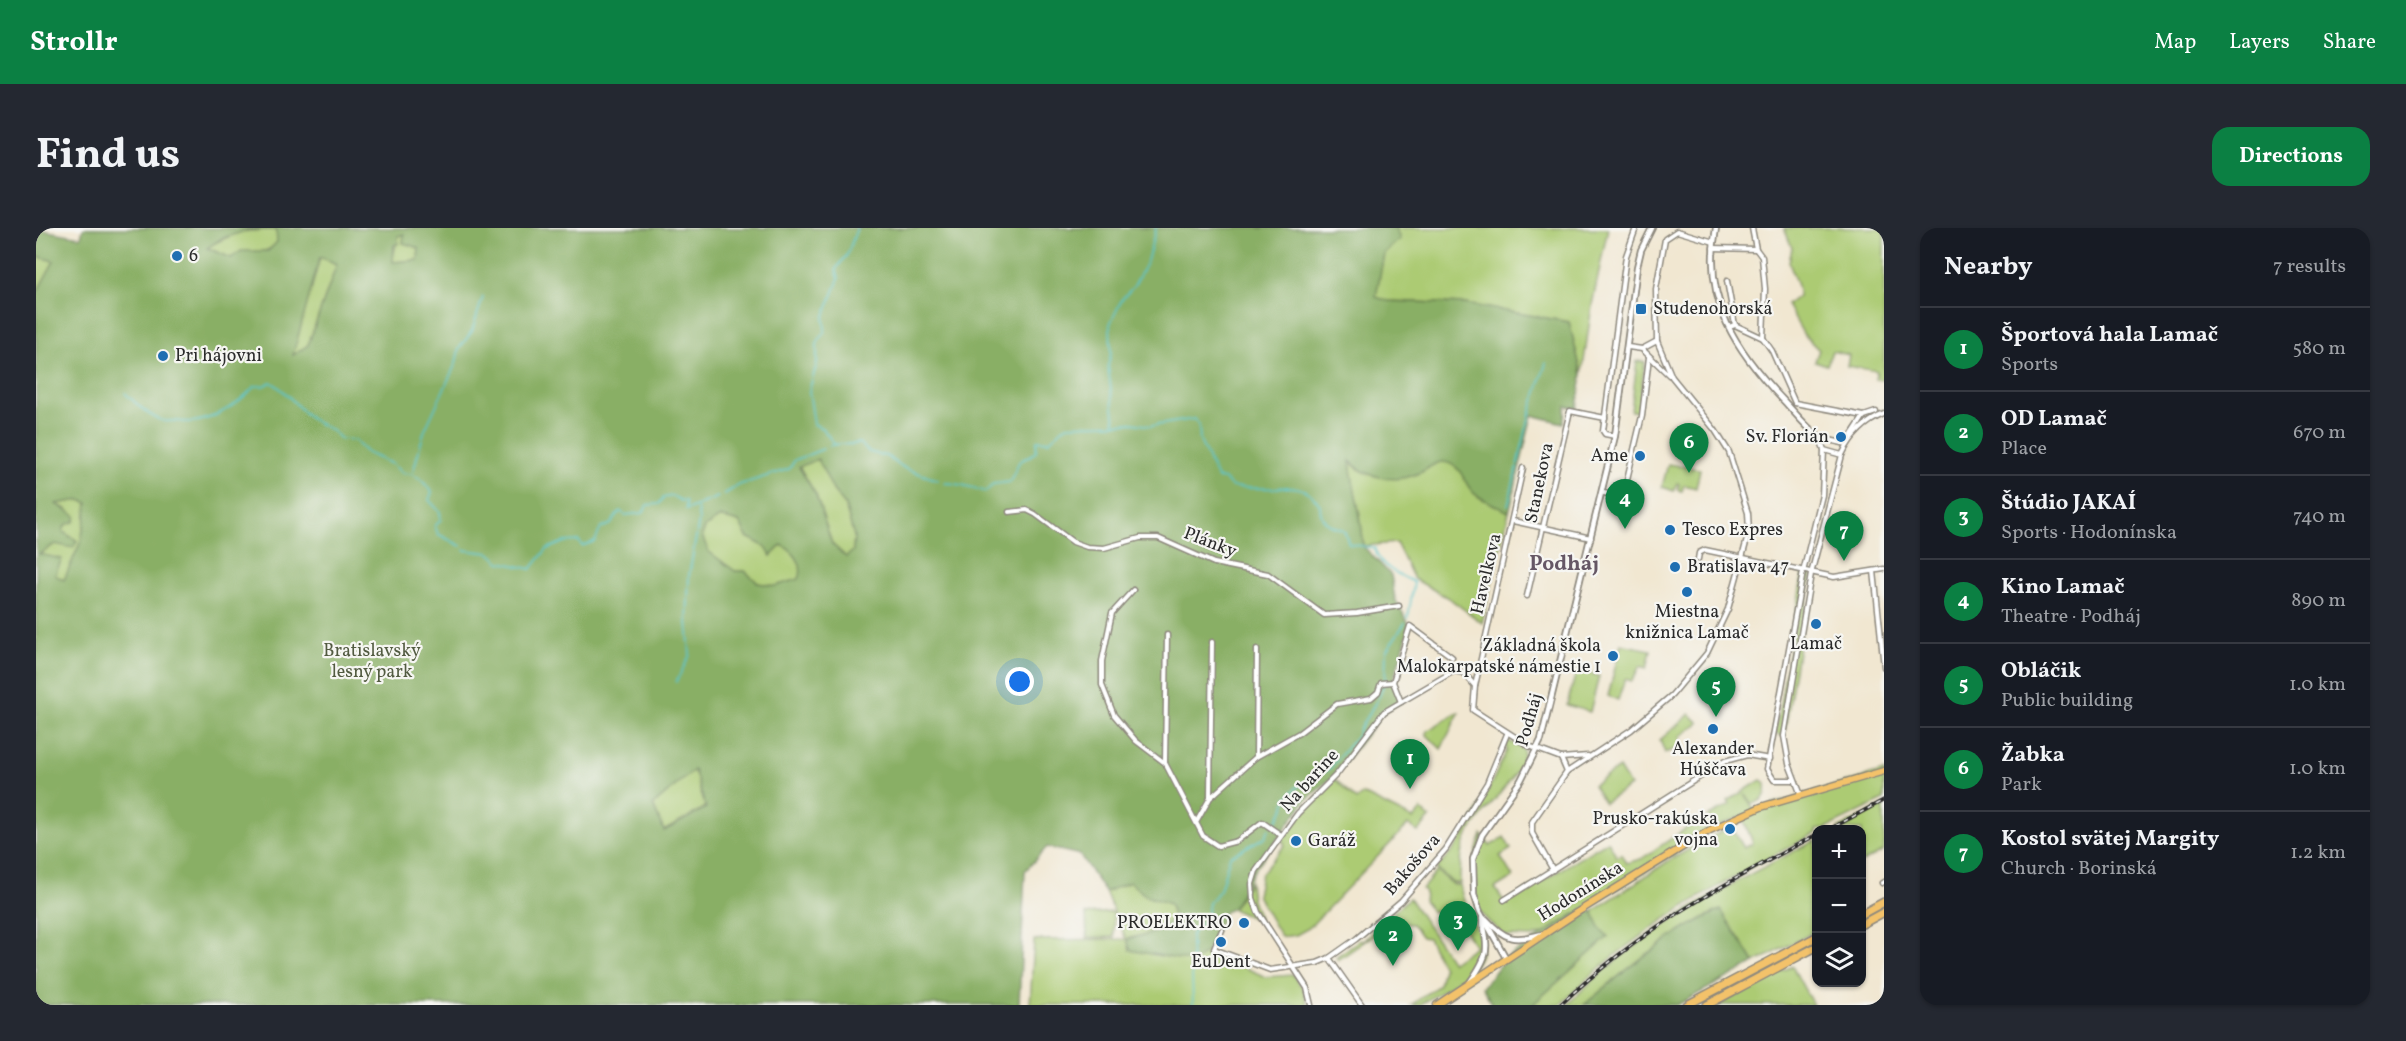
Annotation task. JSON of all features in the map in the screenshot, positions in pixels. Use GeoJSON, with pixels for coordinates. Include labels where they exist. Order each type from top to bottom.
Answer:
{"type":"FeatureCollection","features":[{"type":"Feature","properties":{"kind":"highway"},"geometry":{"type":"LineString","coordinates":[[1866,912],[1884,902]]}},
{"type":"Feature","properties":{"kind":"highway"},"geometry":{"type":"LineString","coordinates":[[1866,922],[1884,912]]}},
{"type":"Feature","properties":{"kind":"highway"},"geometry":{"type":"LineString","coordinates":[[1687,1005],[1812,939]]}},
{"type":"Feature","properties":{"kind":"highway"},"geometry":{"type":"LineString","coordinates":[[1707,1005],[1812,950]]}},
{"type":"Feature","properties":{"kind":"main road","name":"Hodonínska"},"geometry":{"type":"LineString","coordinates":[[1437,1005],[1545,933],[1710,830],[1761,807],[1884,771]]}},
{"type":"Feature","properties":{"kind":"street"},"geometry":{"type":"LineString","coordinates":[[1615,436],[1605,434],[1605,418],[1626,256],[1636,228]]}},
{"type":"Feature","properties":{"kind":"street","name":"Podháj"},"geometry":{"type":"LineString","coordinates":[[1506,958],[1480,912],[1472,880],[1474,851],[1487,827],[1521,780],[1537,750],[1603,493],[1615,436],[1637,267],[1641,250],[1652,228]]}},
{"type":"Feature","properties":{"kind":"street"},"geometry":{"type":"LineString","coordinates":[[1716,228],[1713,248],[1714,286],[1732,326],[1753,369],[1820,438],[1824,450],[1822,495],[1803,572],[1767,769],[1774,780],[1794,780]]}},
{"type":"Feature","properties":{"kind":"street"},"geometry":{"type":"LineString","coordinates":[[1752,228],[1756,249],[1762,256],[1765,289],[1763,338]]}},
{"type":"Feature","properties":{"kind":"street"},"geometry":{"type":"LineString","coordinates":[[1672,377],[1657,341],[1656,289],[1665,239],[1677,231],[1714,242]]}},
{"type":"Feature","properties":{"kind":"street"},"geometry":{"type":"LineString","coordinates":[[1713,248],[1756,249]]}},
{"type":"Feature","properties":{"kind":"street"},"geometry":{"type":"LineString","coordinates":[[1727,281],[1732,326]]}},
{"type":"Feature","properties":{"kind":"street"},"geometry":{"type":"LineString","coordinates":[[1732,326],[1763,338],[1772,351],[1795,403]]}},
{"type":"Feature","properties":{"kind":"street"},"geometry":{"type":"LineString","coordinates":[[1628,347],[1642,349],[1657,341]]}},
{"type":"Feature","properties":{"kind":"street"},"geometry":{"type":"LineString","coordinates":[[1553,870],[1532,833],[1533,822],[1567,772],[1631,730],[1664,702],[1707,653],[1728,609],[1749,532],[1748,513],[1729,452],[1715,429],[1672,377],[1642,349]]}},
{"type":"Feature","properties":{"kind":"street"},"geometry":{"type":"LineString","coordinates":[[1603,493],[1623,496],[1642,416],[1649,357]]}},
{"type":"Feature","properties":{"kind":"street"},"geometry":{"type":"LineString","coordinates":[[1790,408],[1795,403]]}},
{"type":"Feature","properties":{"kind":"street"},"geometry":{"type":"LineString","coordinates":[[1795,403],[1864,416],[1876,412]]}},
{"type":"Feature","properties":{"kind":"street","name":"Stanekova"},"geometry":{"type":"LineString","coordinates":[[1527,596],[1545,527],[1570,411],[1605,418]]}},
{"type":"Feature","properties":{"kind":"street"},"geometry":{"type":"LineString","coordinates":[[1848,442],[1870,421],[1884,414]]}},
{"type":"Feature","properties":{"kind":"street"},"geometry":{"type":"LineString","coordinates":[[1801,795],[1794,780],[1784,736],[1812,574],[1842,455],[1864,416]]}},
{"type":"Feature","properties":{"kind":"street"},"geometry":{"type":"LineString","coordinates":[[1820,438],[1848,442]]}},
{"type":"Feature","properties":{"kind":"street"},"geometry":{"type":"LineString","coordinates":[[1824,450],[1842,455]]}},
{"type":"Feature","properties":{"kind":"street","name":"Havelkova"},"geometry":{"type":"LineString","coordinates":[[1507,734],[1473,710],[1475,686],[1524,468]]}},
{"type":"Feature","properties":{"kind":"street","name":"Plánky"},"geometry":{"type":"LineString","coordinates":[[1009,512],[1027,510],[1073,542],[1087,547],[1104,548],[1140,538],[1158,538],[1214,563],[1268,574],[1324,615],[1357,613],[1399,606]]}},
{"type":"Feature","properties":{"kind":"street"},"geometry":{"type":"LineString","coordinates":[[1513,521],[1591,538]]}},
{"type":"Feature","properties":{"kind":"street"},"geometry":{"type":"LineString","coordinates":[[1698,559],[1702,550],[1834,578],[1884,569]]}},
{"type":"Feature","properties":{"kind":"street"},"geometry":{"type":"LineString","coordinates":[[1874,571],[1884,667]]}},
{"type":"Feature","properties":{"kind":"street"},"geometry":{"type":"LineString","coordinates":[[1133,590],[1112,613],[1102,661],[1102,685],[1114,715],[1136,741],[1165,763],[1203,836],[1218,846],[1238,841],[1262,822],[1281,835]]}},
{"type":"Feature","properties":{"kind":"street"},"geometry":{"type":"LineString","coordinates":[[1401,702],[1391,682],[1410,626],[1452,657]]}},
{"type":"Feature","properties":{"kind":"street"},"geometry":{"type":"LineString","coordinates":[[1165,763],[1167,635]]}},
{"type":"Feature","properties":{"kind":"street"},"geometry":{"type":"LineString","coordinates":[[1210,798],[1212,642]]}},
{"type":"Feature","properties":{"kind":"street"},"geometry":{"type":"LineString","coordinates":[[1256,757],[1257,649]]}},
{"type":"Feature","properties":{"kind":"street","name":"Na barine"},"geometry":{"type":"LineString","coordinates":[[1311,1005],[1307,988],[1258,912],[1253,898],[1252,884],[1256,871],[1281,835],[1308,802],[1337,774],[1384,712],[1457,670],[1464,673],[1475,686]]}},
{"type":"Feature","properties":{"kind":"street"},"geometry":{"type":"LineString","coordinates":[[1196,821],[1210,798],[1256,757],[1299,733],[1337,704],[1371,698],[1378,692],[1382,683],[1391,682]]}},
{"type":"Feature","properties":{"kind":"street"},"geometry":{"type":"LineString","coordinates":[[1507,734],[1537,750],[1561,758],[1589,756]]}},
{"type":"Feature","properties":{"kind":"street","name":"Bakošova"},"geometry":{"type":"LineString","coordinates":[[1222,930],[1214,949],[1270,970],[1317,963],[1329,958],[1384,916],[1446,849],[1487,783],[1507,734]]}},
{"type":"Feature","properties":{"kind":"street"},"geometry":{"type":"LineString","coordinates":[[1504,900],[1733,757],[1747,755],[1770,759]]}},
{"type":"Feature","properties":{"kind":"street"},"geometry":{"type":"LineString","coordinates":[[1561,758],[1567,772]]}},
{"type":"Feature","properties":{"kind":"street"},"geometry":{"type":"LineString","coordinates":[[1480,912],[1499,933],[1508,938],[1523,939],[1545,933]]}},
{"type":"Feature","properties":{"kind":"street"},"geometry":{"type":"LineString","coordinates":[[1470,982],[1487,955],[1488,945],[1480,912]]}},
{"type":"Feature","properties":{"kind":"street"},"geometry":{"type":"LineString","coordinates":[[1329,958],[1362,1005]]}},
{"type":"Feature","properties":{"kind":"green space","name":"Bratislavský lesný park"},"geometry":{"type":"Polygon","coordinates":[[[83,228],[1395,228],[1400,239],[1384,253],[1376,297],[1388,301],[1465,304],[1569,322],[1582,375],[1577,408],[1566,406],[1563,423],[1532,415],[1509,512],[1475,494],[1456,467],[1451,464],[1440,462],[1422,472],[1391,479],[1364,472],[1350,461],[1363,546],[1391,575],[1395,599],[1410,626],[1393,681],[1401,702],[1384,712],[1334,776],[1306,800],[1255,869],[1232,909],[1224,912],[1207,951],[1194,962],[1130,950],[1127,939],[1156,932],[1173,918],[1170,904],[1146,896],[1130,882],[1105,892],[1080,855],[1047,847],[1025,871],[1019,1005],[36,1005],[36,294],[54,261],[36,256],[36,229],[81,237],[83,228]],[[248,230],[221,239],[207,248],[231,258],[241,251],[268,251],[277,242],[276,230],[248,230]],[[404,234],[398,236],[398,244],[394,245],[393,262],[418,260],[419,248],[403,243],[404,234]],[[320,257],[293,355],[308,345],[337,264],[320,257]],[[818,459],[799,467],[816,495],[832,544],[846,557],[853,551],[854,536],[845,505],[833,490],[818,459]],[[80,500],[56,504],[76,516],[74,522],[65,525],[63,532],[77,541],[73,548],[55,544],[39,554],[62,559],[55,575],[64,580],[81,541],[88,503],[80,500]],[[720,517],[706,526],[702,535],[708,551],[735,571],[745,571],[758,583],[775,586],[799,579],[801,568],[791,551],[782,545],[771,556],[766,547],[747,537],[739,522],[720,517]],[[694,770],[653,805],[664,831],[706,808],[694,770]]]}},
{"type":"Feature","properties":{"kind":"green space"},"geometry":{"type":"Polygon","coordinates":[[[1395,228],[1608,228],[1592,305],[1582,375],[1569,322],[1465,304],[1388,301],[1375,297],[1384,253],[1400,239],[1395,228]]]}},
{"type":"Feature","properties":{"kind":"green space"},"geometry":{"type":"Polygon","coordinates":[[[1784,228],[1884,228],[1884,380],[1876,379],[1877,371],[1847,366],[1849,355],[1832,351],[1827,365],[1815,361],[1819,350],[1804,335],[1787,305],[1798,296],[1798,289],[1789,262],[1792,248],[1784,228]]]}},
{"type":"Feature","properties":{"kind":"green space"},"geometry":{"type":"Polygon","coordinates":[[[277,229],[277,242],[273,247],[262,252],[242,254],[231,258],[206,247],[239,232],[277,229]]]}},
{"type":"Feature","properties":{"kind":"green space"},"geometry":{"type":"Polygon","coordinates":[[[405,234],[403,243],[419,247],[418,260],[392,262],[398,235],[405,234]]]}},
{"type":"Feature","properties":{"kind":"green space"},"geometry":{"type":"Polygon","coordinates":[[[36,256],[54,261],[36,294],[36,256]]]}},
{"type":"Feature","properties":{"kind":"green space"},"geometry":{"type":"Polygon","coordinates":[[[320,257],[337,264],[308,345],[292,356],[320,257]]]}},
{"type":"Feature","properties":{"kind":"green space"},"geometry":{"type":"Polygon","coordinates":[[[1637,361],[1645,362],[1638,412],[1631,411],[1637,361]]]}},
{"type":"Feature","properties":{"kind":"green space"},"geometry":{"type":"Polygon","coordinates":[[[818,458],[833,490],[845,505],[854,536],[853,551],[846,557],[832,544],[816,495],[799,466],[818,458]]]}},
{"type":"Feature","properties":{"kind":"green space"},"geometry":{"type":"Polygon","coordinates":[[[1349,460],[1363,471],[1390,478],[1421,473],[1434,464],[1446,462],[1459,470],[1476,495],[1509,512],[1482,623],[1450,599],[1414,579],[1396,543],[1363,546],[1349,460]]]}},
{"type":"Feature","properties":{"kind":"green space"},"geometry":{"type":"Polygon","coordinates":[[[1668,464],[1700,469],[1696,488],[1684,485],[1682,491],[1678,490],[1679,484],[1677,483],[1674,491],[1662,487],[1668,464]]]}},
{"type":"Feature","properties":{"kind":"green space"},"geometry":{"type":"Polygon","coordinates":[[[80,500],[88,503],[81,541],[64,581],[55,575],[38,555],[55,544],[76,540],[63,532],[67,509],[55,504],[80,500]]]}},
{"type":"Feature","properties":{"kind":"green space"},"geometry":{"type":"Polygon","coordinates":[[[720,517],[739,522],[747,537],[766,547],[771,556],[782,544],[786,547],[800,563],[800,579],[775,586],[758,583],[745,571],[735,571],[707,551],[702,535],[706,526],[720,517]]]}},
{"type":"Feature","properties":{"kind":"green space"},"geometry":{"type":"Polygon","coordinates":[[[1803,572],[1811,574],[1784,736],[1775,734],[1803,572]]]}},
{"type":"Feature","properties":{"kind":"green space"},"geometry":{"type":"Polygon","coordinates":[[[1621,644],[1651,650],[1647,668],[1640,666],[1632,681],[1625,679],[1618,700],[1608,696],[1621,644]]]}},
{"type":"Feature","properties":{"kind":"green space"},"geometry":{"type":"Polygon","coordinates":[[[1577,669],[1599,676],[1590,712],[1567,705],[1577,669]]]}},
{"type":"Feature","properties":{"kind":"green space"},"geometry":{"type":"Polygon","coordinates":[[[1458,712],[1441,749],[1426,734],[1427,731],[1458,712]]]}},
{"type":"Feature","properties":{"kind":"green space"},"geometry":{"type":"Polygon","coordinates":[[[1690,714],[1699,723],[1679,737],[1682,746],[1665,753],[1660,740],[1690,714]]]}},
{"type":"Feature","properties":{"kind":"green space"},"geometry":{"type":"Polygon","coordinates":[[[1509,741],[1523,749],[1523,757],[1511,779],[1469,833],[1464,845],[1460,883],[1453,883],[1436,868],[1447,858],[1467,830],[1507,750],[1505,744],[1509,741]]]}},
{"type":"Feature","properties":{"kind":"green space"},"geometry":{"type":"Polygon","coordinates":[[[1619,768],[1630,786],[1604,803],[1593,785],[1619,768]]]}},
{"type":"Feature","properties":{"kind":"green space"},"geometry":{"type":"Polygon","coordinates":[[[694,770],[706,807],[664,831],[653,805],[694,770]]]}},
{"type":"Feature","properties":{"kind":"green space"},"geometry":{"type":"Polygon","coordinates":[[[1884,771],[1884,800],[1832,825],[1812,825],[1812,835],[1714,889],[1649,930],[1588,978],[1560,1005],[1532,1005],[1608,937],[1600,928],[1593,911],[1670,860],[1731,826],[1744,848],[1753,843],[1742,816],[1721,825],[1545,933],[1532,937],[1505,936],[1483,916],[1476,904],[1472,874],[1482,835],[1490,846],[1504,837],[1511,849],[1500,856],[1513,877],[1495,888],[1505,903],[1608,841],[1617,857],[1621,854],[1626,863],[1641,859],[1690,826],[1730,805],[1728,801],[1761,780],[1766,784],[1765,795],[1762,799],[1753,804],[1745,794],[1754,810],[1884,771]]]}},
{"type":"Feature","properties":{"kind":"green space"},"geometry":{"type":"Polygon","coordinates":[[[1335,779],[1356,800],[1363,794],[1413,819],[1421,810],[1430,818],[1418,832],[1408,825],[1309,928],[1296,935],[1281,937],[1257,895],[1261,874],[1285,845],[1282,840],[1303,812],[1335,779]]]}},
{"type":"Feature","properties":{"kind":"green space"},"geometry":{"type":"Polygon","coordinates":[[[1884,806],[1884,851],[1866,861],[1866,825],[1845,825],[1884,806]]]}},
{"type":"Feature","properties":{"kind":"green space"},"geometry":{"type":"Polygon","coordinates":[[[1812,842],[1812,933],[1755,963],[1720,910],[1666,940],[1584,1005],[1567,1005],[1623,955],[1685,912],[1750,874],[1812,842]]]}},
{"type":"Feature","properties":{"kind":"green space"},"geometry":{"type":"Polygon","coordinates":[[[1437,871],[1454,885],[1460,885],[1482,948],[1479,959],[1472,969],[1420,1005],[1411,1005],[1439,985],[1443,968],[1428,938],[1422,937],[1412,924],[1391,923],[1338,960],[1336,957],[1360,940],[1362,942],[1409,898],[1452,962],[1475,946],[1446,905],[1433,913],[1424,901],[1425,892],[1422,889],[1437,871]]]}},
{"type":"Feature","properties":{"kind":"green space"},"geometry":{"type":"Polygon","coordinates":[[[1130,882],[1146,896],[1170,904],[1173,918],[1156,932],[1127,939],[1193,962],[1207,951],[1266,977],[1293,975],[1303,988],[1308,1005],[1030,1005],[1034,940],[1126,939],[1105,892],[1130,882]]]}},
{"type":"Feature","properties":{"kind":"green space"},"geometry":{"type":"Polygon","coordinates":[[[1250,882],[1252,900],[1259,918],[1257,920],[1232,909],[1250,882]]]}},
{"type":"Feature","properties":{"kind":"green space"},"geometry":{"type":"Polygon","coordinates":[[[1721,910],[1755,963],[1677,1005],[1584,1005],[1666,940],[1721,910]]]}},
{"type":"Feature","properties":{"kind":"green space"},"geometry":{"type":"Polygon","coordinates":[[[1593,911],[1600,928],[1608,937],[1532,1005],[1493,1005],[1482,987],[1506,958],[1576,913],[1593,911]]]}},
{"type":"Feature","properties":{"kind":"green space"},"geometry":{"type":"Polygon","coordinates":[[[1113,912],[1114,937],[1087,938],[1086,914],[1113,912]]]}},
{"type":"Feature","properties":{"kind":"green space"},"geometry":{"type":"Polygon","coordinates":[[[1792,966],[1813,1005],[1718,1005],[1792,966]]]}},
{"type":"Feature","properties":{"kind":"waterway"},"geometry":{"type":"LineString","coordinates":[[834,444],[823,429],[814,424],[809,391],[817,363],[817,344],[825,330],[824,318],[839,278],[836,269],[847,255],[857,228]]}},
{"type":"Feature","properties":{"kind":"waterway"},"geometry":{"type":"LineString","coordinates":[[1115,423],[1108,366],[1111,353],[1110,324],[1122,299],[1134,286],[1147,261],[1156,228]]}},
{"type":"Feature","properties":{"kind":"waterway"},"geometry":{"type":"LineString","coordinates":[[413,472],[424,432],[456,363],[459,349],[472,331],[483,297]]}},
{"type":"Feature","properties":{"kind":"waterway"},"geometry":{"type":"LineString","coordinates":[[1508,505],[1530,414],[1546,363]]}},
{"type":"Feature","properties":{"kind":"waterway"},"geometry":{"type":"LineString","coordinates":[[125,393],[158,419],[188,422],[199,421],[220,413],[239,401],[255,386],[263,386],[271,382],[310,418],[333,431],[341,439],[354,440],[367,453],[392,464],[402,473],[412,474],[423,481],[432,492],[429,500],[440,512],[441,520],[435,526],[438,534],[461,546]]}},
{"type":"Feature","properties":{"kind":"waterway"},"geometry":{"type":"LineString","coordinates":[[944,483],[986,492],[993,484],[1010,482],[1019,462],[1036,452],[1037,440],[1049,441],[1067,425],[1133,423],[1151,426],[1194,419],[1199,425],[1200,441],[1217,478],[1224,479],[1232,487],[1288,487],[1311,494],[1320,505],[1324,520],[1344,530],[1349,544],[1375,548],[1385,564],[1396,573],[1414,582],[1408,618]]}},
{"type":"Feature","properties":{"kind":"waterway"},"geometry":{"type":"LineString","coordinates":[[829,446],[859,443],[869,452],[886,456],[906,469],[938,480]]}},
{"type":"Feature","properties":{"kind":"waterway"},"geometry":{"type":"LineString","coordinates":[[723,495],[739,485],[789,469],[795,460],[823,449]]}},
{"type":"Feature","properties":{"kind":"waterway"},"geometry":{"type":"LineString","coordinates":[[464,550],[490,553],[500,562],[531,569],[547,549],[564,542],[579,541],[582,546],[595,541],[601,528],[611,524],[620,511],[625,515],[643,513],[647,505],[659,504],[663,498],[672,496],[686,501],[686,510],[718,497]]}},
{"type":"Feature","properties":{"kind":"waterway"},"geometry":{"type":"LineString","coordinates":[[676,682],[690,655],[687,621],[689,576],[699,520],[697,508]]}},
{"type":"Feature","properties":{"kind":"waterway"},"geometry":{"type":"LineString","coordinates":[[1274,825],[1285,807],[1286,799],[1298,786],[1330,768],[1357,736],[1379,697],[1385,680],[1386,651],[1405,623]]}},
{"type":"Feature","properties":{"kind":"waterway"},"geometry":{"type":"LineString","coordinates":[[1193,1005],[1191,936],[1199,924],[1206,922],[1209,903],[1220,890],[1230,856],[1265,837],[1269,829]]}},
{"type":"Feature","properties":{"kind":"railway"},"geometry":{"type":"LineString","coordinates":[[1837,825],[1884,800]]}},
{"type":"Feature","properties":{"kind":"railway"},"geometry":{"type":"LineString","coordinates":[[1560,1005],[1590,978],[1651,931],[1746,872],[1812,837]]}},
{"type":"Feature","properties":{"kind":"place","name":"6"},"geometry":{"type":"Point","coordinates":[177,256]}},
{"type":"Feature","properties":{"kind":"place","name":"Studenohorská"},"geometry":{"type":"Point","coordinates":[1641,309]}},
{"type":"Feature","properties":{"kind":"place","name":"Pri hájovni"},"geometry":{"type":"Point","coordinates":[163,356]}},
{"type":"Feature","properties":{"kind":"place","name":"Sv. Florián"},"geometry":{"type":"Point","coordinates":[1841,437]}},
{"type":"Feature","properties":{"kind":"place","name":"Ame"},"geometry":{"type":"Point","coordinates":[1640,456]}},
{"type":"Feature","properties":{"kind":"place","name":"Žabka"},"geometry":{"type":"Point","coordinates":[1689,473]}},
{"type":"Feature","properties":{"kind":"place","name":"Kino Lamač"},"geometry":{"type":"Point","coordinates":[1625,529]}},
{"type":"Feature","properties":{"kind":"place","name":"Tesco Expres"},"geometry":{"type":"Point","coordinates":[1670,530]}},
{"type":"Feature","properties":{"kind":"place","name":"Kostol svätej Margity"},"geometry":{"type":"Point","coordinates":[1844,561]}},
{"type":"Feature","properties":{"kind":"place","name":"Bratislava 47"},"geometry":{"type":"Point","coordinates":[1675,567]}},
{"type":"Feature","properties":{"kind":"place","name":"Miestna knižnica Lamač"},"geometry":{"type":"Point","coordinates":[1687,592]}},
{"type":"Feature","properties":{"kind":"place","name":"Lamač"},"geometry":{"type":"Point","coordinates":[1816,624]}},
{"type":"Feature","properties":{"kind":"place","name":"Základná škola Malokarpatské námestie 1"},"geometry":{"type":"Point","coordinates":[1613,656]}},
{"type":"Feature","properties":{"kind":"place","name":"Obláčik"},"geometry":{"type":"Point","coordinates":[1716,717]}},
{"type":"Feature","properties":{"kind":"place","name":"Alexander Húščava"},"geometry":{"type":"Point","coordinates":[1713,729]}},
{"type":"Feature","properties":{"kind":"place","name":"Športová hala Lamač"},"geometry":{"type":"Point","coordinates":[1410,789]}},
{"type":"Feature","properties":{"kind":"place","name":"Prusko-rakúska vojna"},"geometry":{"type":"Point","coordinates":[1730,829]}},
{"type":"Feature","properties":{"kind":"place","name":"Garáž"},"geometry":{"type":"Point","coordinates":[1296,841]}},
{"type":"Feature","properties":{"kind":"place","name":"PROELEKTRO"},"geometry":{"type":"Point","coordinates":[1244,923]}},
{"type":"Feature","properties":{"kind":"place","name":"EuDent"},"geometry":{"type":"Point","coordinates":[1221,942]}},
{"type":"Feature","properties":{"kind":"place","name":"Štúdio JAKAÍ"},"geometry":{"type":"Point","coordinates":[1458,951]}},
{"type":"Feature","properties":{"kind":"place","name":"OD Lamač"},"geometry":{"type":"Point","coordinates":[1393,966]}},
{"type":"Feature","properties":{"kind":"district","name":"Podháj"},"geometry":{"type":"Point","coordinates":[1564,564]}}]}
